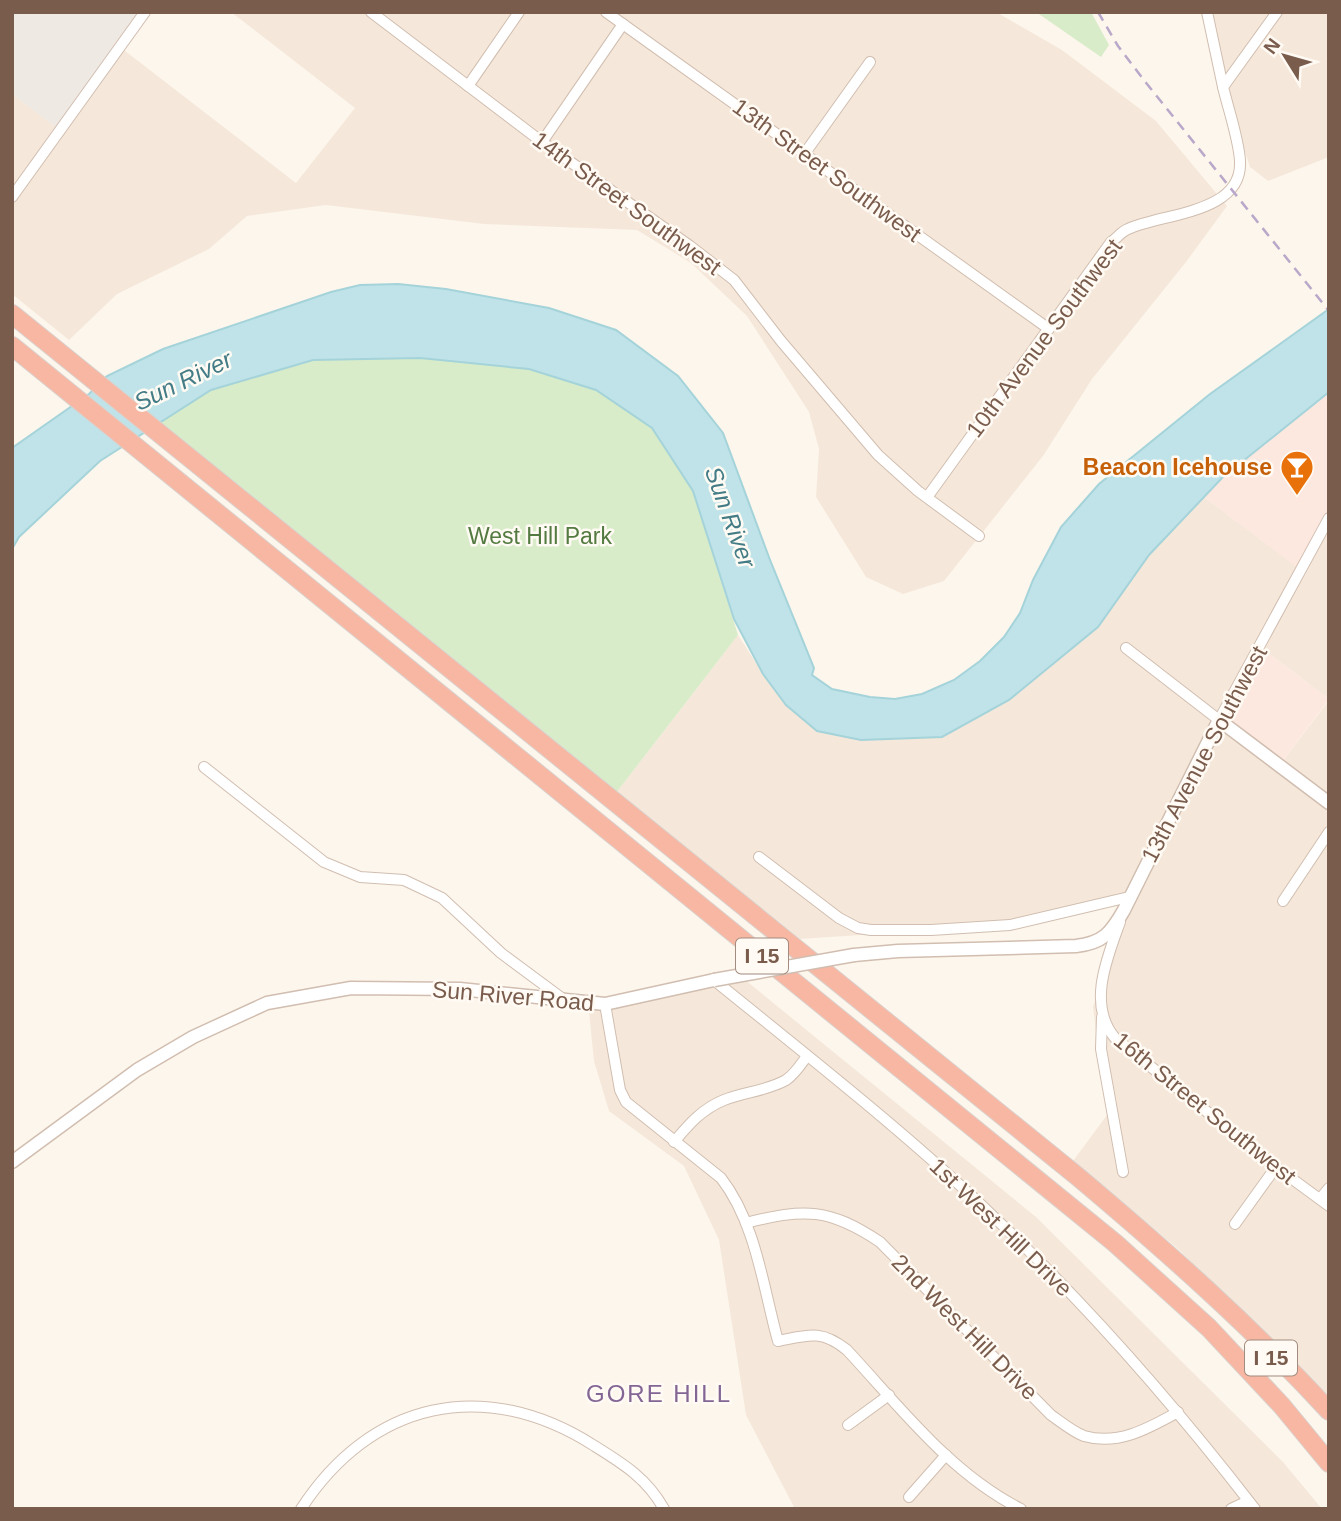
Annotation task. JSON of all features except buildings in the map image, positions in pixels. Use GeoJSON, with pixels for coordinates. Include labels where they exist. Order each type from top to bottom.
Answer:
{"type":"FeatureCollection","features":[{"type":"Feature","properties":{"kind":"highway","name":"I 15"},"geometry":{"type":"LineString","coordinates":[[12,314],[1158,1244],[1212,1294],[1329,1424]]}},
{"type":"Feature","properties":{"kind":"highway","name":"I 15"},"geometry":{"type":"LineString","coordinates":[[12,346],[1115,1242],[1209,1328],[1282,1406],[1329,1463]]}},
{"type":"Feature","properties":{"kind":"highway"},"geometry":{"type":"LineString","coordinates":[[1212,1294],[1329,1411]]}},
{"type":"Feature","properties":{"kind":"street"},"geometry":{"type":"LineString","coordinates":[[12,196],[145,12]]}},
{"type":"Feature","properties":{"kind":"street","name":"14th Street Southwest"},"geometry":{"type":"LineString","coordinates":[[371,12],[542,142],[734,280],[781,341],[878,455],[918,491],[979,536]]}},
{"type":"Feature","properties":{"kind":"street"},"geometry":{"type":"LineString","coordinates":[[468,86],[519,12]]}},
{"type":"Feature","properties":{"kind":"street","name":"13th Street Southwest"},"geometry":{"type":"LineString","coordinates":[[606,12],[1049,329]]}},
{"type":"Feature","properties":{"kind":"street","name":"10th Avenue Southwest"},"geometry":{"type":"LineString","coordinates":[[928,496],[1111,242],[1125,229],[1207,206],[1226,193],[1235,182],[1240,162],[1207,12]]}},
{"type":"Feature","properties":{"kind":"street"},"geometry":{"type":"LineString","coordinates":[[1223,87],[1277,12]]}},
{"type":"Feature","properties":{"kind":"street"},"geometry":{"type":"LineString","coordinates":[[542,142],[623,24]]}},
{"type":"Feature","properties":{"kind":"street"},"geometry":{"type":"LineString","coordinates":[[805,153],[870,62]]}},
{"type":"Feature","properties":{"kind":"street","name":"13th Avenue Southwest"},"geometry":{"type":"LineString","coordinates":[[1100,999],[1108,955],[1129,897],[1219,720],[1329,518]]}},
{"type":"Feature","properties":{"kind":"street"},"geometry":{"type":"LineString","coordinates":[[1126,648],[1329,803]]}},
{"type":"Feature","properties":{"kind":"street"},"geometry":{"type":"LineString","coordinates":[[204,768],[324,862],[360,877],[404,880],[442,898],[500,953],[563,1000]]}},
{"type":"Feature","properties":{"kind":"street"},"geometry":{"type":"LineString","coordinates":[[1283,901],[1329,832]]}},
{"type":"Feature","properties":{"kind":"street"},"geometry":{"type":"LineString","coordinates":[[759,858],[839,918],[858,928],[871,930],[931,930],[1010,925],[1129,897]]}},
{"type":"Feature","properties":{"kind":"street","name":"Sun River Road"},"geometry":{"type":"LineString","coordinates":[[12,1161],[137,1070],[193,1037],[267,1003],[351,988],[460,989],[605,1004],[714,980],[854,955],[898,951],[1090,945],[1113,930],[1124,910]]}},
{"type":"Feature","properties":{"kind":"street","name":"1st West Hill Drive"},"geometry":{"type":"LineString","coordinates":[[714,980],[929,1157],[998,1220],[1080,1303],[1178,1412],[1251,1505]]}},
{"type":"Feature","properties":{"kind":"street","name":"16th Street Southwest"},"geometry":{"type":"LineString","coordinates":[[1100,999],[1102,1017],[1115,1038],[1324,1203]]}},
{"type":"Feature","properties":{"kind":"street"},"geometry":{"type":"LineString","coordinates":[[605,1004],[620,1090],[626,1102],[721,1178],[747,1223],[778,1341],[815,1334],[832,1337],[975,1482],[1009,1506],[1021,1509]]}},
{"type":"Feature","properties":{"kind":"street"},"geometry":{"type":"LineString","coordinates":[[1102,1017],[1101,1049],[1123,1172]]}},
{"type":"Feature","properties":{"kind":"street"},"geometry":{"type":"LineString","coordinates":[[674,1142],[693,1119],[705,1111],[725,1100],[786,1080],[807,1056]]}},
{"type":"Feature","properties":{"kind":"street"},"geometry":{"type":"LineString","coordinates":[[1234,1224],[1276,1167]]}},
{"type":"Feature","properties":{"kind":"street"},"geometry":{"type":"LineString","coordinates":[[1324,1203],[1329,1188]]}},
{"type":"Feature","properties":{"kind":"street","name":"2nd West Hill Drive"},"geometry":{"type":"LineString","coordinates":[[747,1223],[783,1213],[818,1213],[853,1224],[880,1242],[1051,1415],[1083,1436],[1115,1439],[1143,1432],[1178,1412]]}},
{"type":"Feature","properties":{"kind":"street"},"geometry":{"type":"LineString","coordinates":[[848,1425],[889,1395]]}},
{"type":"Feature","properties":{"kind":"street"},"geometry":{"type":"LineString","coordinates":[[301,1509],[313,1490],[338,1462],[370,1436],[426,1413],[455,1406],[475,1405],[519,1412],[571,1432],[637,1474],[664,1509]]}},
{"type":"Feature","properties":{"kind":"street"},"geometry":{"type":"LineString","coordinates":[[909,1497],[946,1455]]}},
{"type":"Feature","properties":{"kind":"street"},"geometry":{"type":"LineString","coordinates":[[1231,1509],[1251,1505]]}},
{"type":"Feature","properties":{"kind":"shaded area"},"geometry":{"type":"Polygon","coordinates":[[[12,12],[145,12],[60,130],[12,94],[12,12]]]}},
{"type":"Feature","properties":{"kind":"shaded area"},"geometry":{"type":"Polygon","coordinates":[[[231,12],[996,12],[1062,50],[1156,121],[1227,206],[1186,262],[1092,379],[1043,456],[944,581],[903,594],[866,577],[816,497],[819,449],[809,412],[747,316],[691,263],[637,230],[484,224],[326,205],[247,216],[209,249],[117,294],[69,340],[12,294],[12,94],[60,130],[120,47],[296,183],[355,108],[231,12]]]}},
{"type":"Feature","properties":{"kind":"shaded area"},"geometry":{"type":"Polygon","coordinates":[[[1207,12],[1329,12],[1329,157],[1268,181],[1250,167],[1223,87],[1207,12]]]}},
{"type":"Feature","properties":{"kind":"shaded area"},"geometry":{"type":"Polygon","coordinates":[[[1329,392],[1329,518],[1301,570],[1204,497],[1222,478],[1329,392]]]}},
{"type":"Feature","properties":{"kind":"shaded area"},"geometry":{"type":"Polygon","coordinates":[[[1204,497],[1301,569],[1329,519],[1329,699],[1260,647],[1279,766],[1329,700],[1329,1400],[1177,1248],[1073,1161],[1107,1115],[1093,1007],[1129,897],[1010,925],[800,939],[616,793],[738,635],[786,705],[817,731],[861,740],[1098,627],[1149,555],[1204,497]]]}},
{"type":"Feature","properties":{"kind":"shaded area"},"geometry":{"type":"Polygon","coordinates":[[[1260,647],[1329,699],[1279,766],[1219,720],[1260,647]]]}},
{"type":"Feature","properties":{"kind":"shaded area"},"geometry":{"type":"Polygon","coordinates":[[[739,975],[1036,1217],[1283,1462],[1322,1509],[795,1509],[746,1415],[719,1240],[684,1166],[609,1111],[594,1061],[588,1002],[739,975]]]}},
{"type":"Feature","properties":{"kind":"green space"},"geometry":{"type":"Polygon","coordinates":[[[1036,12],[1091,12],[1109,45],[1101,57],[1036,12]]]}},
{"type":"Feature","properties":{"kind":"green space","name":"West Hill Park"},"geometry":{"type":"Polygon","coordinates":[[[420,358],[529,369],[596,390],[652,428],[693,491],[738,635],[616,793],[159,423],[211,390],[313,360],[420,358]]]}},
{"type":"Feature","properties":{"kind":"water","name":"Sun River"},"geometry":{"type":"Polygon","coordinates":[[[398,284],[446,289],[549,308],[616,330],[678,376],[723,433],[814,668],[812,675],[832,689],[870,697],[895,699],[922,694],[954,680],[980,661],[1004,637],[1020,613],[1033,580],[1061,527],[1099,484],[1210,394],[1329,309],[1329,392],[1222,478],[1149,555],[1098,627],[1009,700],[942,737],[861,740],[817,731],[786,705],[763,674],[734,619],[693,491],[652,428],[596,390],[529,369],[420,358],[313,360],[211,390],[100,461],[19,537],[12,549],[12,448],[89,394],[107,376],[163,349],[331,292],[360,285],[398,284]]]}},
{"type":"Feature","properties":{"kind":"railway"},"geometry":{"type":"LineString","coordinates":[[1098,12],[1118,46],[1147,84],[1329,311]]}},
{"type":"Feature","properties":{"kind":"place","name":"Beacon Icehouse"},"geometry":{"type":"Point","coordinates":[1297,497]}},
{"type":"Feature","properties":{"kind":"district","name":"GORE HILL"},"geometry":{"type":"Point","coordinates":[659,1394]}}]}
